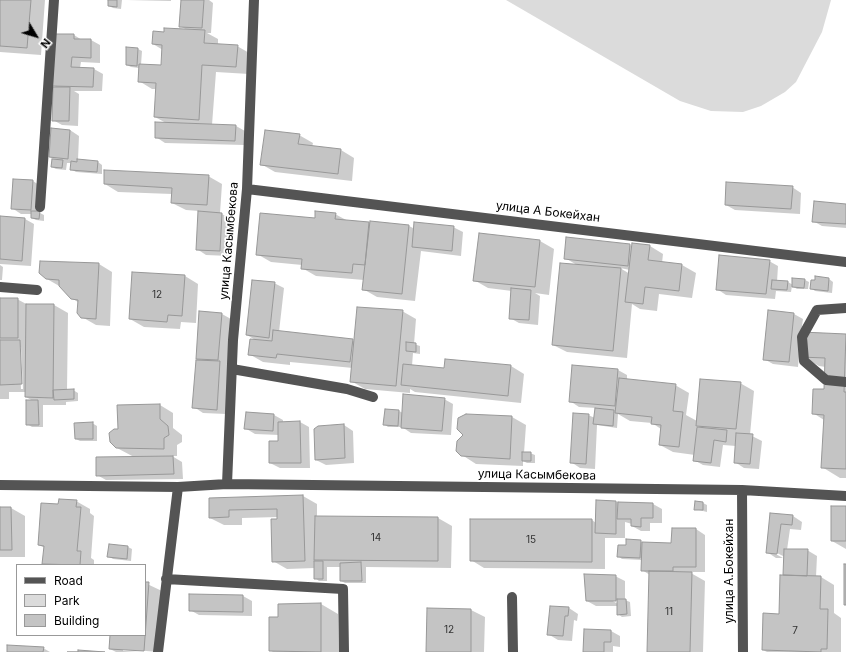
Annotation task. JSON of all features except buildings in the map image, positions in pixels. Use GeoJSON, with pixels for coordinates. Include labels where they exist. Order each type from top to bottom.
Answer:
{"type":"FeatureCollection","features":[{"type":"Feature","properties":{"kind":"street"},"geometry":{"type":"LineString","coordinates":[[40,207],[54,0]]}},
{"type":"Feature","properties":{"kind":"street","name":"улица Касымбекова"},"geometry":{"type":"LineString","coordinates":[[227,484],[232,369],[247,189],[254,0]]}},
{"type":"Feature","properties":{"kind":"street","name":"улица А Бокейхан"},"geometry":{"type":"LineString","coordinates":[[247,189],[846,262]]}},
{"type":"Feature","properties":{"kind":"street"},"geometry":{"type":"LineString","coordinates":[[0,287],[37,290]]}},
{"type":"Feature","properties":{"kind":"street"},"geometry":{"type":"LineString","coordinates":[[846,308],[817,310],[802,337],[804,361],[826,380],[846,382]]}},
{"type":"Feature","properties":{"kind":"street"},"geometry":{"type":"LineString","coordinates":[[232,369],[347,389],[373,397]]}},
{"type":"Feature","properties":{"kind":"street","name":"улица Касымбекова"},"geometry":{"type":"LineString","coordinates":[[0,485],[178,488],[227,484],[742,490],[846,496]]}},
{"type":"Feature","properties":{"kind":"street"},"geometry":{"type":"LineString","coordinates":[[158,652],[178,488]]}},
{"type":"Feature","properties":{"kind":"street","name":"улица А.Бокейхан"},"geometry":{"type":"LineString","coordinates":[[742,490],[743,652]]}},
{"type":"Feature","properties":{"kind":"street"},"geometry":{"type":"LineString","coordinates":[[166,579],[343,589],[344,652]]}},
{"type":"Feature","properties":{"kind":"street"},"geometry":{"type":"LineString","coordinates":[[512,597],[513,652]]}},
{"type":"Feature","properties":{"kind":"green space"},"geometry":{"type":"Polygon","coordinates":[[[506,0],[831,0],[822,32],[796,82],[785,92],[761,106],[743,112],[711,111],[680,101],[506,0]]]}}]}
